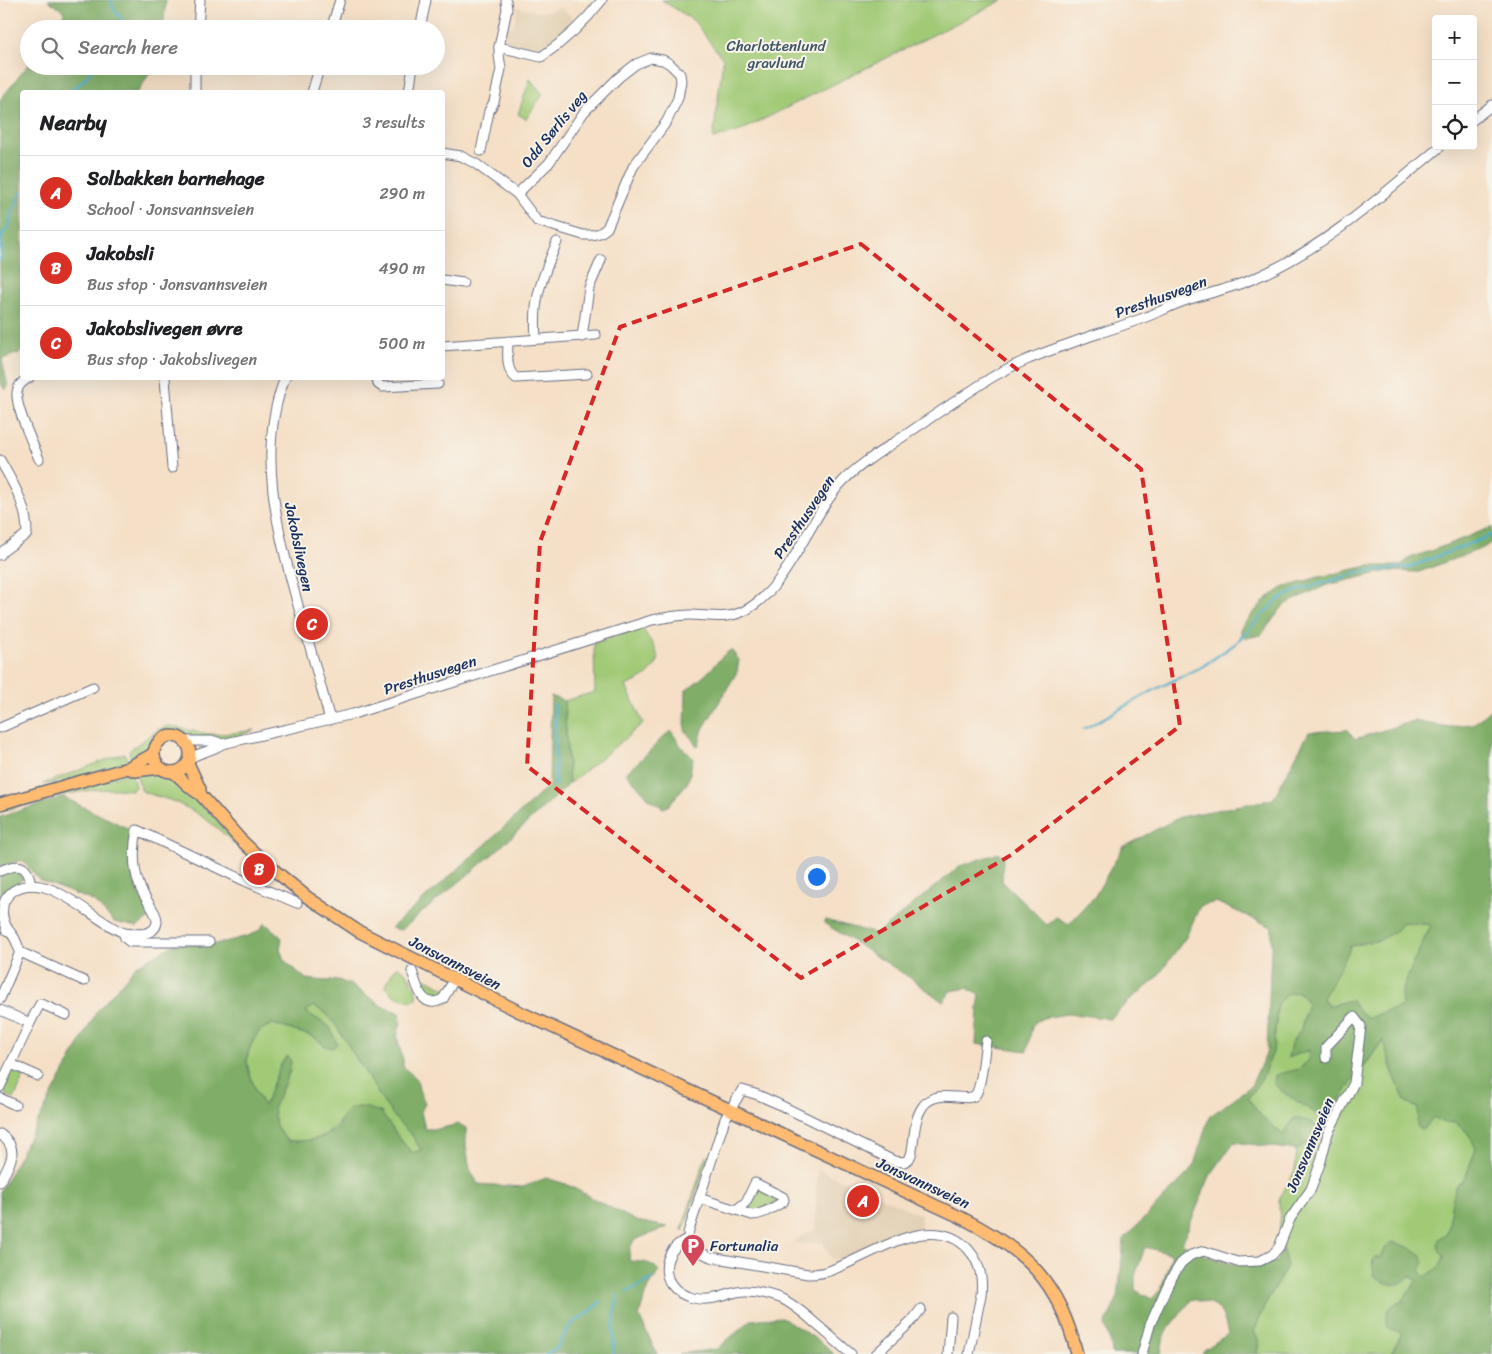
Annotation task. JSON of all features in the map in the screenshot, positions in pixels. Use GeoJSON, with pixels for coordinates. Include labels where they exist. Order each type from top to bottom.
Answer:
{"type":"FeatureCollection","features":[{"type":"Feature","properties":{"kind":"main road"},"geometry":{"type":"LineString","coordinates":[[175,736],[185,741],[190,752],[189,760],[179,771],[167,772],[157,765],[154,754],[157,744],[165,737],[175,736]]}},
{"type":"Feature","properties":{"kind":"main road"},"geometry":{"type":"LineString","coordinates":[[0,804],[128,768],[134,763],[154,754]]}},
{"type":"Feature","properties":{"kind":"main road","name":"Jonsvannsveien"},"geometry":{"type":"LineString","coordinates":[[189,760],[200,788],[200,794]]}},
{"type":"Feature","properties":{"kind":"main road"},"geometry":{"type":"LineString","coordinates":[[128,768],[135,771],[161,768]]}},
{"type":"Feature","properties":{"kind":"main road","name":"Jonsvannsveien"},"geometry":{"type":"LineString","coordinates":[[173,772],[200,794],[238,838],[263,861],[307,897],[358,931],[454,980],[960,1217],[1008,1244],[1028,1261],[1054,1293],[1066,1318],[1077,1354]]}},
{"type":"Feature","properties":{"kind":"street"},"geometry":{"type":"LineString","coordinates":[[199,20],[200,0]]}},
{"type":"Feature","properties":{"kind":"street"},"geometry":{"type":"LineString","coordinates":[[334,20],[340,0]]}},
{"type":"Feature","properties":{"kind":"street"},"geometry":{"type":"LineString","coordinates":[[422,20],[426,0]]}},
{"type":"Feature","properties":{"kind":"street"},"geometry":{"type":"LineString","coordinates":[[481,151],[501,69],[499,47],[507,9],[503,0]]}},
{"type":"Feature","properties":{"kind":"street"},"geometry":{"type":"LineString","coordinates":[[499,47],[541,57],[554,49],[582,24],[602,0]]}},
{"type":"Feature","properties":{"kind":"street","name":"Odd Sørlis veg"},"geometry":{"type":"LineString","coordinates":[[445,153],[461,156],[476,164],[517,194],[537,221],[583,235],[600,233],[607,228],[633,167],[667,121],[678,98],[681,81],[680,74],[663,60],[651,58],[636,64],[618,78],[584,112],[548,163],[517,194]]}},
{"type":"Feature","properties":{"kind":"street"},"geometry":{"type":"LineString","coordinates":[[195,75],[195,90]]}},
{"type":"Feature","properties":{"kind":"street"},"geometry":{"type":"LineString","coordinates":[[313,90],[317,75]]}},
{"type":"Feature","properties":{"kind":"street"},"geometry":{"type":"LineString","coordinates":[[409,90],[412,75]]}},
{"type":"Feature","properties":{"kind":"street"},"geometry":{"type":"LineString","coordinates":[[1477,117],[1492,105]]}},
{"type":"Feature","properties":{"kind":"street","name":"Presthusvegen"},"geometry":{"type":"LineString","coordinates":[[189,760],[198,753],[216,748],[222,744],[330,720],[652,620],[671,616],[691,615],[729,617],[752,607],[772,589],[832,493],[844,480],[873,456],[986,381],[1030,358],[1185,301],[1256,278],[1287,262],[1321,242],[1351,220],[1436,150]]}},
{"type":"Feature","properties":{"kind":"street"},"geometry":{"type":"LineString","coordinates":[[536,339],[535,318],[538,296],[545,271],[557,242]]}},
{"type":"Feature","properties":{"kind":"street"},"geometry":{"type":"LineString","coordinates":[[582,337],[590,288],[601,260]]}},
{"type":"Feature","properties":{"kind":"street"},"geometry":{"type":"LineString","coordinates":[[445,280],[463,283]]}},
{"type":"Feature","properties":{"kind":"street"},"geometry":{"type":"LineString","coordinates":[[445,346],[596,335]]}},
{"type":"Feature","properties":{"kind":"street"},"geometry":{"type":"LineString","coordinates":[[508,341],[509,370],[516,378],[587,374]]}},
{"type":"Feature","properties":{"kind":"street"},"geometry":{"type":"LineString","coordinates":[[26,380],[19,386],[17,394],[24,421],[39,459]]}},
{"type":"Feature","properties":{"kind":"street"},"geometry":{"type":"LineString","coordinates":[[165,380],[172,468]]}},
{"type":"Feature","properties":{"kind":"street","name":"Jakobslivegen"},"geometry":{"type":"LineString","coordinates":[[284,380],[277,399],[272,431],[271,466],[277,516],[288,567],[330,720]]}},
{"type":"Feature","properties":{"kind":"street"},"geometry":{"type":"LineString","coordinates":[[377,380],[378,384],[382,387],[438,384]]}},
{"type":"Feature","properties":{"kind":"street"},"geometry":{"type":"LineString","coordinates":[[0,460],[20,496],[28,534],[3,551],[0,556]]}},
{"type":"Feature","properties":{"kind":"street"},"geometry":{"type":"LineString","coordinates":[[0,728],[93,687]]}},
{"type":"Feature","properties":{"kind":"street","name":"Presthusvegen"},"geometry":{"type":"LineString","coordinates":[[185,741],[215,741],[222,744]]}},
{"type":"Feature","properties":{"kind":"street"},"geometry":{"type":"LineString","coordinates":[[84,981],[20,952],[3,918],[2,908],[4,901],[14,891],[24,886],[31,885],[45,888],[60,894],[113,928],[124,932],[149,933],[156,924],[156,916],[144,897],[137,877],[134,854],[137,830],[245,881],[297,903]]}},
{"type":"Feature","properties":{"kind":"street"},"geometry":{"type":"LineString","coordinates":[[0,871],[13,866],[21,866],[27,872],[31,885]]}},
{"type":"Feature","properties":{"kind":"street"},"geometry":{"type":"LineString","coordinates":[[0,928],[10,932]]}},
{"type":"Feature","properties":{"kind":"street"},"geometry":{"type":"LineString","coordinates":[[124,932],[127,940],[134,943],[209,942]]}},
{"type":"Feature","properties":{"kind":"street"},"geometry":{"type":"LineString","coordinates":[[0,998],[20,952]]}},
{"type":"Feature","properties":{"kind":"street"},"geometry":{"type":"LineString","coordinates":[[412,971],[422,996],[429,1002],[443,999],[454,980]]}},
{"type":"Feature","properties":{"kind":"street"},"geometry":{"type":"LineString","coordinates":[[0,1087],[40,1004],[66,1015]]}},
{"type":"Feature","properties":{"kind":"street"},"geometry":{"type":"LineString","coordinates":[[0,1010],[30,1023]]}},
{"type":"Feature","properties":{"kind":"street","name":"Jonsvannsveien"},"geometry":{"type":"LineString","coordinates":[[1142,1354],[1150,1325],[1169,1282],[1181,1263],[1191,1256],[1204,1251],[1238,1262],[1260,1261],[1272,1255],[1279,1246],[1290,1219],[1311,1189],[1328,1133],[1354,1083],[1361,1026],[1354,1017],[1326,1047],[1326,1058]]}},
{"type":"Feature","properties":{"kind":"street","name":"Jonsvannsveien"},"geometry":{"type":"LineString","coordinates":[[729,1110],[742,1090],[749,1092],[894,1161],[904,1162],[911,1155],[918,1118],[927,1102],[940,1096],[968,1098],[974,1096],[980,1079],[986,1041]]}},
{"type":"Feature","properties":{"kind":"street"},"geometry":{"type":"LineString","coordinates":[[11,1064],[38,1076]]}},
{"type":"Feature","properties":{"kind":"street"},"geometry":{"type":"LineString","coordinates":[[0,1098],[15,1105]]}},
{"type":"Feature","properties":{"kind":"street"},"geometry":{"type":"LineString","coordinates":[[729,1110],[689,1228],[689,1238],[697,1249],[710,1257],[817,1274],[833,1270],[910,1236],[926,1233],[952,1238],[964,1245],[972,1254],[981,1272],[982,1288],[969,1354]]}},
{"type":"Feature","properties":{"kind":"street"},"geometry":{"type":"LineString","coordinates":[[0,1134],[11,1146],[12,1156],[0,1182]]}},
{"type":"Feature","properties":{"kind":"street"},"geometry":{"type":"LineString","coordinates":[[699,1198],[736,1210],[752,1215],[756,1215],[784,1200],[783,1197],[755,1183],[746,1202],[736,1210]]}},
{"type":"Feature","properties":{"kind":"street"},"geometry":{"type":"LineString","coordinates":[[689,1238],[676,1245],[672,1250],[668,1258],[666,1270],[671,1284],[684,1295],[704,1300],[740,1291],[748,1291],[784,1300],[851,1354]]}},
{"type":"Feature","properties":{"kind":"street"},"geometry":{"type":"LineString","coordinates":[[876,1354],[911,1322],[921,1309]]}},
{"type":"Feature","properties":{"kind":"street"},"geometry":{"type":"LineString","coordinates":[[948,1354],[951,1317]]}},
{"type":"Feature","properties":{"kind":"highlighted area"},"geometry":{"type":"Polygon","coordinates":[[[861,244],[1141,469],[1180,726],[1011,855],[801,978],[527,766],[540,542],[620,327],[861,244]]]}},
{"type":"Feature","properties":{"kind":"shaded area"},"geometry":{"type":"Polygon","coordinates":[[[518,7],[537,12],[549,11],[560,7],[577,22],[542,52],[508,45],[505,39],[507,27],[513,27],[518,7]]]}},
{"type":"Feature","properties":{"kind":"shaded area"},"geometry":{"type":"Polygon","coordinates":[[[817,1169],[921,1215],[921,1228],[895,1236],[838,1261],[836,1258],[832,1260],[828,1251],[826,1251],[824,1243],[794,1243],[794,1240],[815,1229],[817,1169]]]}},
{"type":"Feature","properties":{"kind":"green space"},"geometry":{"type":"Polygon","coordinates":[[[48,0],[166,0],[164,20],[61,20],[65,12],[48,0]]]}},
{"type":"Feature","properties":{"kind":"green space","name":"Charlottenlund gravlund"},"geometry":{"type":"Polygon","coordinates":[[[662,0],[1003,0],[740,131],[713,139],[723,59],[694,21],[662,0]]]}},
{"type":"Feature","properties":{"kind":"green space"},"geometry":{"type":"Polygon","coordinates":[[[20,75],[148,75],[139,90],[20,90],[20,353],[2,359],[8,387],[5,390],[0,382],[0,100],[20,75]]]}},
{"type":"Feature","properties":{"kind":"green space"},"geometry":{"type":"Polygon","coordinates":[[[530,79],[543,94],[526,119],[518,114],[530,79]]]}},
{"type":"Feature","properties":{"kind":"green space"},"geometry":{"type":"Polygon","coordinates":[[[1492,527],[1492,542],[1483,548],[1419,572],[1388,571],[1327,585],[1284,605],[1261,635],[1246,638],[1241,636],[1241,627],[1266,599],[1283,588],[1319,577],[1368,566],[1400,566],[1410,558],[1492,527]]]}},
{"type":"Feature","properties":{"kind":"green space"},"geometry":{"type":"Polygon","coordinates":[[[642,628],[654,646],[659,659],[646,676],[626,686],[643,723],[569,784],[564,701],[595,692],[594,643],[642,628]]]}},
{"type":"Feature","properties":{"kind":"green space"},"geometry":{"type":"Polygon","coordinates":[[[731,650],[739,660],[737,672],[703,729],[698,747],[685,730],[686,690],[703,677],[731,650]]]}},
{"type":"Feature","properties":{"kind":"green space"},"geometry":{"type":"Polygon","coordinates":[[[551,696],[564,701],[569,784],[493,854],[401,930],[391,928],[549,786],[551,696]]]}},
{"type":"Feature","properties":{"kind":"green space"},"geometry":{"type":"Polygon","coordinates":[[[1492,708],[1492,1354],[1391,1354],[1402,1333],[1388,1328],[1388,1311],[1393,1305],[1402,1302],[1417,1280],[1409,1276],[1401,1283],[1396,1284],[1382,1281],[1374,1275],[1372,1260],[1375,1257],[1381,1258],[1385,1248],[1391,1242],[1407,1246],[1422,1257],[1424,1262],[1420,1270],[1425,1277],[1439,1266],[1444,1256],[1440,1251],[1439,1239],[1446,1234],[1449,1227],[1451,1206],[1456,1186],[1465,1179],[1476,1148],[1468,1133],[1456,1123],[1442,1122],[1433,1117],[1423,1130],[1417,1126],[1418,1108],[1405,1101],[1393,1073],[1383,1040],[1337,1103],[1323,1118],[1283,1092],[1274,1084],[1275,1075],[1299,1069],[1308,1061],[1309,1050],[1288,1058],[1291,1044],[1301,1029],[1308,1003],[1299,992],[1289,993],[1278,1003],[1273,1052],[1262,1078],[1248,1098],[1261,1116],[1283,1135],[1294,1118],[1313,1124],[1321,1133],[1297,1150],[1234,1142],[1210,1176],[1182,1243],[1205,1255],[1239,1265],[1263,1265],[1276,1262],[1282,1248],[1287,1266],[1263,1309],[1254,1332],[1259,1341],[1257,1354],[1202,1354],[1204,1350],[1228,1334],[1221,1312],[1218,1309],[1208,1303],[1192,1299],[1164,1335],[1161,1354],[1112,1354],[1105,1325],[1118,1297],[1124,1239],[1193,1168],[1209,1117],[1251,1086],[1267,1051],[1272,927],[1216,902],[1200,906],[1186,937],[1155,980],[1110,1019],[1067,1014],[1043,1018],[1032,1026],[1027,1051],[976,1044],[980,995],[967,988],[951,991],[943,1002],[912,979],[824,923],[825,920],[877,934],[960,866],[999,853],[1003,857],[1002,881],[1047,925],[1056,917],[1069,924],[1095,896],[1123,847],[1180,817],[1273,799],[1309,732],[1348,730],[1355,739],[1413,721],[1450,727],[1475,723],[1492,708]],[[1404,922],[1394,932],[1378,941],[1349,947],[1349,951],[1323,998],[1328,1006],[1351,1000],[1358,1010],[1368,1018],[1402,1006],[1401,994],[1431,925],[1404,922]],[[1145,1247],[1135,1276],[1135,1290],[1152,1299],[1161,1289],[1172,1254],[1145,1247]]]}},
{"type":"Feature","properties":{"kind":"green space"},"geometry":{"type":"Polygon","coordinates":[[[169,726],[208,734],[226,734],[255,730],[238,736],[216,739],[195,737],[176,731],[166,731],[159,733],[143,754],[132,761],[57,783],[43,784],[124,753],[128,760],[131,759],[129,751],[131,749],[159,729],[169,726]]]}},
{"type":"Feature","properties":{"kind":"green space"},"geometry":{"type":"Polygon","coordinates":[[[671,731],[681,746],[693,758],[688,782],[668,806],[663,808],[648,798],[626,773],[671,731]]]}},
{"type":"Feature","properties":{"kind":"green space"},"geometry":{"type":"Polygon","coordinates":[[[138,773],[151,774],[174,782],[193,795],[229,834],[244,854],[206,819],[188,808],[142,791],[136,774],[132,775],[135,787],[132,790],[115,789],[82,792],[49,798],[0,812],[0,809],[123,774],[138,773]]]}},
{"type":"Feature","properties":{"kind":"green space"},"geometry":{"type":"Polygon","coordinates":[[[63,797],[131,830],[131,863],[136,886],[151,917],[137,927],[114,922],[93,901],[39,880],[22,860],[0,867],[0,817],[63,797]]]}},
{"type":"Feature","properties":{"kind":"green space"},"geometry":{"type":"Polygon","coordinates":[[[12,870],[19,873],[23,879],[0,901],[0,877],[12,870]]]}},
{"type":"Feature","properties":{"kind":"green space"},"geometry":{"type":"Polygon","coordinates":[[[1404,922],[1431,925],[1414,961],[1403,1006],[1368,1018],[1358,1010],[1351,1000],[1328,1006],[1323,998],[1349,947],[1378,941],[1394,932],[1404,922]]]}},
{"type":"Feature","properties":{"kind":"green space"},"geometry":{"type":"Polygon","coordinates":[[[265,923],[282,938],[280,949],[284,960],[306,979],[338,980],[349,984],[384,1007],[400,1013],[401,1022],[397,1037],[403,1067],[417,1079],[419,1090],[425,1103],[421,1112],[425,1129],[438,1129],[459,1124],[466,1128],[466,1147],[470,1169],[478,1184],[523,1187],[546,1178],[566,1184],[636,1221],[668,1227],[634,1240],[630,1248],[629,1261],[649,1264],[659,1271],[646,1292],[639,1316],[657,1354],[0,1354],[0,1192],[97,1011],[137,965],[175,944],[217,944],[248,936],[258,931],[265,923]],[[313,1006],[306,1012],[330,1027],[337,1044],[332,1048],[325,1046],[314,1037],[273,1024],[259,1032],[251,1046],[247,1057],[247,1066],[253,1084],[264,1106],[281,1064],[287,1056],[291,1061],[290,1070],[273,1109],[276,1126],[287,1141],[314,1139],[333,1130],[350,1109],[366,1108],[381,1112],[398,1137],[412,1153],[421,1150],[412,1135],[400,1124],[384,1103],[335,1024],[325,1012],[313,1006]]]}},
{"type":"Feature","properties":{"kind":"green space"},"geometry":{"type":"Polygon","coordinates":[[[398,967],[409,976],[413,984],[417,998],[414,1001],[397,997],[385,985],[398,967]]]}},
{"type":"Feature","properties":{"kind":"green space"},"geometry":{"type":"Polygon","coordinates":[[[417,975],[445,988],[445,991],[437,999],[425,996],[417,975]]]}},
{"type":"Feature","properties":{"kind":"green space"},"geometry":{"type":"Polygon","coordinates":[[[1299,992],[1308,1003],[1301,1029],[1291,1044],[1288,1058],[1309,1050],[1308,1061],[1299,1069],[1274,1084],[1283,1092],[1323,1117],[1365,1066],[1383,1040],[1393,1073],[1405,1101],[1442,1122],[1456,1123],[1468,1133],[1476,1148],[1465,1179],[1456,1186],[1451,1206],[1449,1227],[1446,1234],[1439,1239],[1438,1244],[1444,1256],[1443,1262],[1425,1278],[1419,1270],[1385,1248],[1381,1258],[1417,1280],[1402,1302],[1402,1333],[1391,1354],[1257,1354],[1259,1341],[1254,1332],[1263,1309],[1287,1266],[1282,1248],[1279,1200],[1295,1170],[1297,1150],[1321,1133],[1294,1118],[1283,1135],[1261,1116],[1248,1098],[1262,1078],[1273,1052],[1278,1003],[1289,993],[1299,992]]]}},
{"type":"Feature","properties":{"kind":"green space"},"geometry":{"type":"Polygon","coordinates":[[[313,1006],[325,1012],[335,1024],[384,1103],[400,1124],[412,1135],[421,1150],[412,1153],[391,1126],[350,1109],[323,1136],[316,1139],[287,1141],[276,1126],[273,1109],[290,1071],[281,1064],[264,1107],[251,1078],[247,1057],[257,1035],[262,1029],[273,1024],[314,1037],[325,1046],[306,1012],[313,1006]]]}},
{"type":"Feature","properties":{"kind":"green space"},"geometry":{"type":"Polygon","coordinates":[[[16,1069],[25,1074],[14,1099],[5,1094],[4,1089],[11,1071],[16,1069]]]}},
{"type":"Feature","properties":{"kind":"green space"},"geometry":{"type":"Polygon","coordinates":[[[706,1156],[708,1157],[683,1231],[682,1229],[706,1156]]]}},
{"type":"Feature","properties":{"kind":"green space"},"geometry":{"type":"Polygon","coordinates":[[[759,1188],[778,1198],[778,1201],[758,1211],[751,1212],[744,1208],[756,1189],[759,1188]]]}},
{"type":"Feature","properties":{"kind":"green space"},"geometry":{"type":"Polygon","coordinates":[[[782,1317],[825,1345],[834,1354],[679,1354],[717,1349],[751,1320],[782,1317]]]}},
{"type":"Feature","properties":{"kind":"waterway"},"geometry":{"type":"LineString","coordinates":[[112,0],[113,8],[122,20]]}},
{"type":"Feature","properties":{"kind":"waterway"},"geometry":{"type":"LineString","coordinates":[[71,90],[88,75]]}},
{"type":"Feature","properties":{"kind":"waterway"},"geometry":{"type":"LineString","coordinates":[[0,260],[2,235],[8,227],[11,211],[20,195]]}},
{"type":"Feature","properties":{"kind":"waterway"},"geometry":{"type":"LineString","coordinates":[[1084,729],[1156,689],[1203,666],[1235,644],[1277,600],[1299,590],[1361,572],[1410,567],[1492,535]]}},
{"type":"Feature","properties":{"kind":"waterway"},"geometry":{"type":"LineString","coordinates":[[555,704],[555,786]]}},
{"type":"Feature","properties":{"kind":"waterway"},"geometry":{"type":"LineString","coordinates":[[627,1292],[652,1279]]}},
{"type":"Feature","properties":{"kind":"waterway"},"geometry":{"type":"LineString","coordinates":[[614,1354],[613,1328],[617,1299]]}},
{"type":"Feature","properties":{"kind":"waterway"},"geometry":{"type":"LineString","coordinates":[[545,1354],[556,1349],[570,1325],[592,1310],[601,1301]]}},
{"type":"Feature","properties":{"kind":"place","name":"Jakobslivegen øvre"},"geometry":{"type":"Point","coordinates":[312,624]}},
{"type":"Feature","properties":{"kind":"place","name":"Jakobsli"},"geometry":{"type":"Point","coordinates":[259,869]}},
{"type":"Feature","properties":{"kind":"place","name":"Solbakken barnehage"},"geometry":{"type":"Point","coordinates":[863,1201]}},
{"type":"Feature","properties":{"kind":"place","name":"Fortunalia"},"geometry":{"type":"Point","coordinates":[693,1267]}}]}
